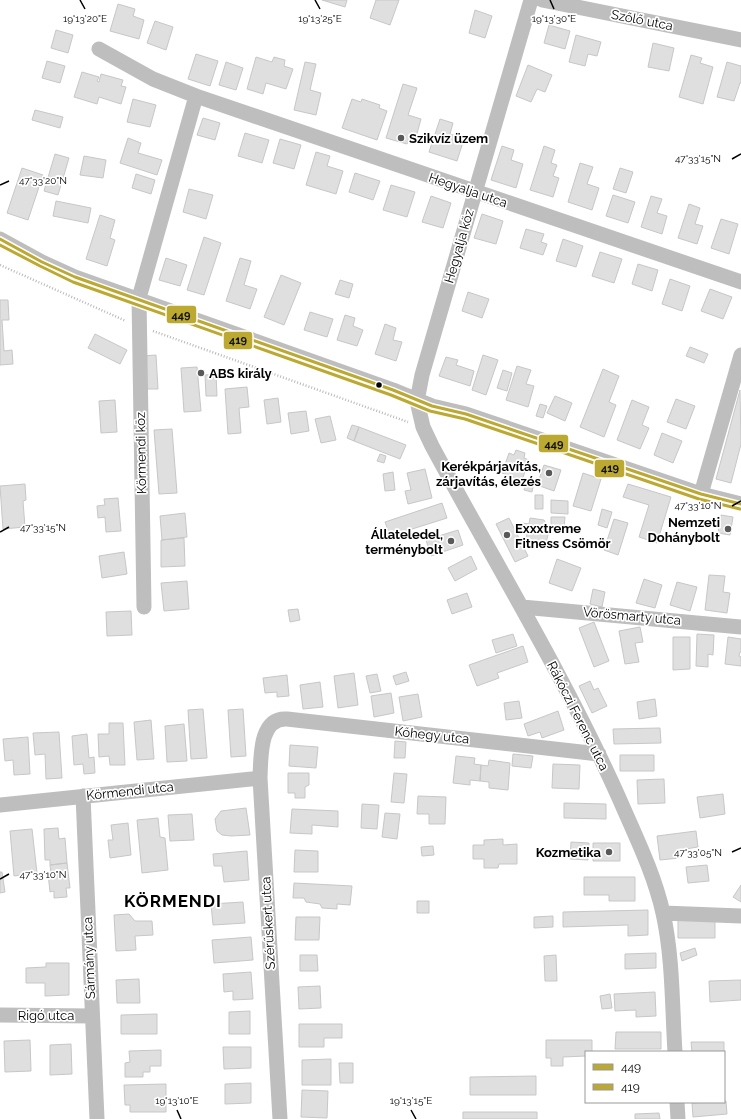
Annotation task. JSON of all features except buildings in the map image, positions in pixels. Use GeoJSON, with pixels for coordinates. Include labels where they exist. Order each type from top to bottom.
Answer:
{"type":"FeatureCollection","features":[{"type":"Feature","properties":{"kind":"street","name":"Hegyalja köz"},"geometry":{"type":"LineString","coordinates":[[417,401],[422,375],[531,0]]}},
{"type":"Feature","properties":{"kind":"street","name":"Szőlő utca"},"geometry":{"type":"LineString","coordinates":[[542,0],[741,40]]}},
{"type":"Feature","properties":{"kind":"street","name":"Hegyalja utca"},"geometry":{"type":"LineString","coordinates":[[99,48],[153,79],[196,96],[741,282]]}},
{"type":"Feature","properties":{"kind":"street"},"geometry":{"type":"LineString","coordinates":[[139,298],[196,96]]}},
{"type":"Feature","properties":{"kind":"street"},"geometry":{"type":"LineString","coordinates":[[0,239],[42,262],[75,277],[139,298],[393,390],[417,401],[466,414],[701,494],[741,504]]}},
{"type":"Feature","properties":{"kind":"street","name":"Körmendi köz"},"geometry":{"type":"LineString","coordinates":[[139,298],[138,326],[144,607]]}},
{"type":"Feature","properties":{"kind":"street"},"geometry":{"type":"LineString","coordinates":[[701,494],[741,355]]}},
{"type":"Feature","properties":{"kind":"street","name":"Rákóczi Ferenc utca"},"geometry":{"type":"LineString","coordinates":[[417,401],[423,427],[467,511],[522,607],[599,754],[644,856],[663,913],[670,966],[674,1051]]}},
{"type":"Feature","properties":{"kind":"street","name":"Vörösmarty utca"},"geometry":{"type":"LineString","coordinates":[[522,607],[741,626]]}},
{"type":"Feature","properties":{"kind":"street","name":"Kőhegy utca"},"geometry":{"type":"LineString","coordinates":[[268,728],[276,720],[282,719],[599,754]]}},
{"type":"Feature","properties":{"kind":"street","name":"Szérűskert utca"},"geometry":{"type":"LineString","coordinates":[[268,728],[263,745],[260,778],[280,1119]]}},
{"type":"Feature","properties":{"kind":"street","name":"Körmendi utca"},"geometry":{"type":"LineString","coordinates":[[0,805],[260,778]]}},
{"type":"Feature","properties":{"kind":"street","name":"Sármány utca"},"geometry":{"type":"LineString","coordinates":[[83,796],[91,1016],[97,1119]]}},
{"type":"Feature","properties":{"kind":"street"},"geometry":{"type":"LineString","coordinates":[[663,913],[741,916]]}},
{"type":"Feature","properties":{"kind":"street","name":"Rigó utca"},"geometry":{"type":"LineString","coordinates":[[0,1015],[91,1016]]}},
{"type":"Feature","properties":{"kind":"street"},"geometry":{"type":"LineString","coordinates":[[677,1103],[678,1119]]}},
{"type":"Feature","properties":{"kind":"path"},"geometry":{"type":"LineString","coordinates":[[0,265],[138,326],[423,427]]}},
{"type":"Feature","properties":{"kind":"transit line","name":"449"},"geometry":{"type":"LineString","coordinates":[[0,239],[42,262],[75,277],[393,390],[432,406],[466,414],[701,494],[741,504]]}},
{"type":"Feature","properties":{"kind":"transit line","name":"419"},"geometry":{"type":"LineString","coordinates":[[0,245],[73,282],[391,395],[430,411],[465,419],[699,499],[740,509]]}},
{"type":"Feature","properties":{"kind":"place","name":"Szikvíz üzem"},"geometry":{"type":"Point","coordinates":[401,138]}},
{"type":"Feature","properties":{"kind":"place","name":"ABS király"},"geometry":{"type":"Point","coordinates":[201,373]}},
{"type":"Feature","properties":{"kind":"place","name":"Kerékpárjavítás, zárjavítás, élezés"},"geometry":{"type":"Point","coordinates":[549,473]}},
{"type":"Feature","properties":{"kind":"place","name":"Nemzeti Dohánybolt"},"geometry":{"type":"Point","coordinates":[728,529]}},
{"type":"Feature","properties":{"kind":"place","name":"Exxxtreme Fitness Csömör"},"geometry":{"type":"Point","coordinates":[507,535]}},
{"type":"Feature","properties":{"kind":"place","name":"Állateledel, terménybolt"},"geometry":{"type":"Point","coordinates":[451,541]}},
{"type":"Feature","properties":{"kind":"place","name":"Kozmetika"},"geometry":{"type":"Point","coordinates":[609,852]}},
{"type":"Feature","properties":{"kind":"district","name":"KÖRMENDI"},"geometry":{"type":"Point","coordinates":[173,901]}}]}
